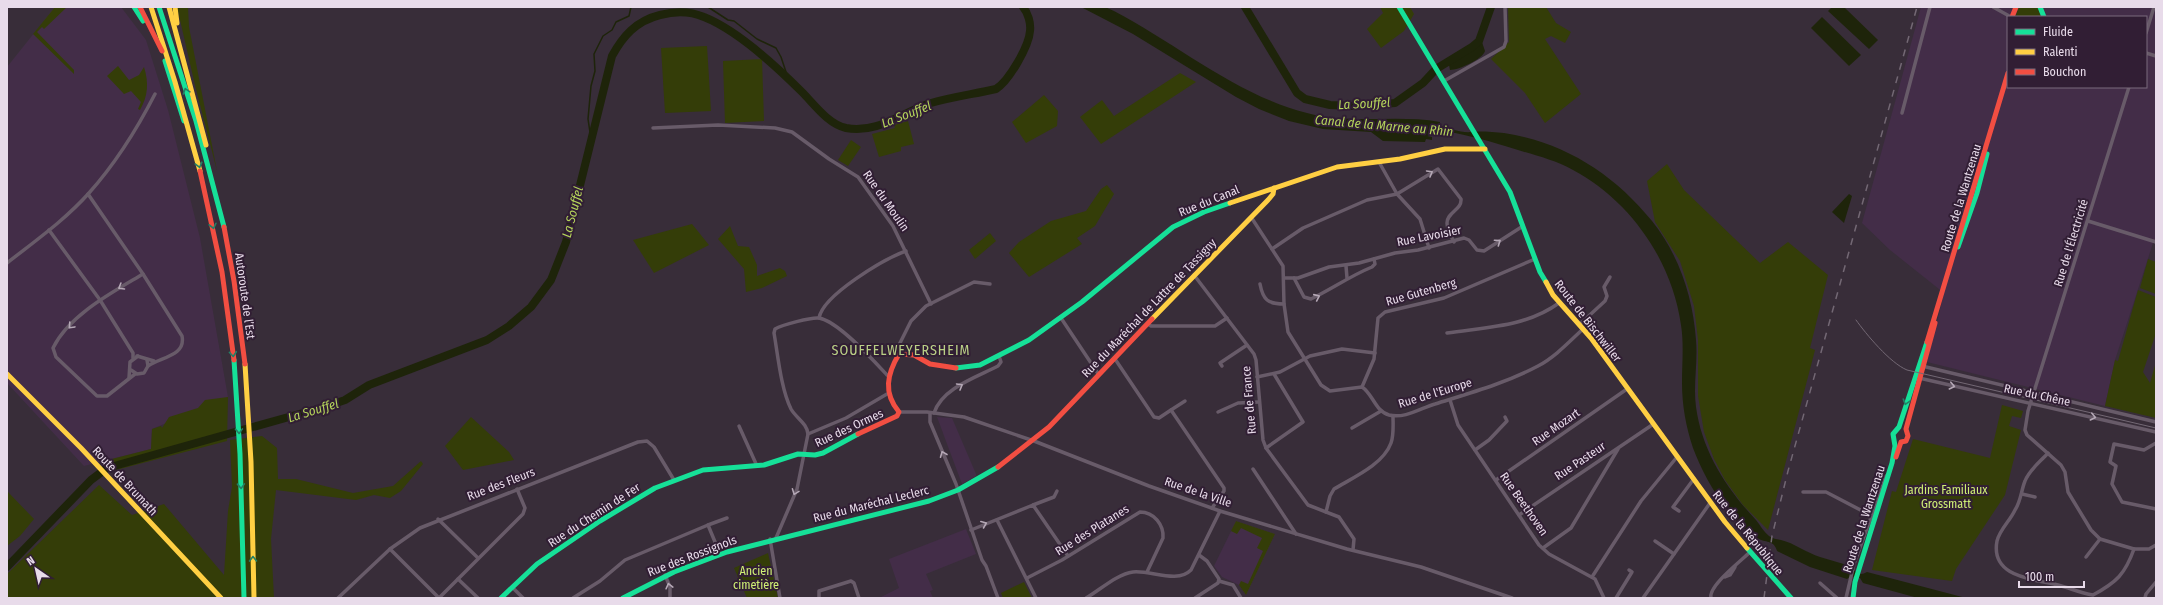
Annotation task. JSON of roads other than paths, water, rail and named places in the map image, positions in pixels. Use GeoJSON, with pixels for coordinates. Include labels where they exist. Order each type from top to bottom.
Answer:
{"type":"FeatureCollection","features":[{"type":"Feature","properties":{"kind":"main road"},"geometry":{"type":"LineString","coordinates":[[134,7],[156,44],[193,143]]}},
{"type":"Feature","properties":{"kind":"main road"},"geometry":{"type":"LineString","coordinates":[[140,7],[159,43],[169,77]]}},
{"type":"Feature","properties":{"kind":"main road","name":"Autoroute de l’Est"},"geometry":{"type":"LineString","coordinates":[[151,7],[174,75],[193,143],[215,230],[223,277],[232,346],[238,415],[244,598]]}},
{"type":"Feature","properties":{"kind":"main road","name":"Autoroute de l’Est"},"geometry":{"type":"LineString","coordinates":[[159,7],[193,113],[226,237],[242,344],[249,445],[254,598]]}},
{"type":"Feature","properties":{"kind":"main road"},"geometry":{"type":"LineString","coordinates":[[169,7],[200,119],[226,237]]}},
{"type":"Feature","properties":{"kind":"main road"},"geometry":{"type":"LineString","coordinates":[[175,7],[183,58]]}},
{"type":"Feature","properties":{"kind":"main road","name":"Route de Bischwiller"},"geometry":{"type":"LineString","coordinates":[[1399,7],[1485,148],[1510,192],[1535,259],[1547,285],[1559,303],[1581,327],[1652,425],[1677,456],[1693,480]]}},
{"type":"Feature","properties":{"kind":"main road"},"geometry":{"type":"LineString","coordinates":[[2040,7],[2044,15]]}},
{"type":"Feature","properties":{"kind":"main road","name":"Route de la Wantzenau"},"geometry":{"type":"LineString","coordinates":[[1850,598],[1857,565],[1892,463],[1901,442],[1908,436],[1906,429],[1920,378],[1921,365],[1952,261],[1963,235],[1977,193],[1989,140],[2007,77]]}},
{"type":"Feature","properties":{"kind":"main road","name":"Route de la Wantzenau"},"geometry":{"type":"LineString","coordinates":[[2005,85],[2007,80]]}},
{"type":"Feature","properties":{"kind":"main road","name":"Rue du Canal"},"geometry":{"type":"LineString","coordinates":[[898,354],[914,356],[930,364],[954,368],[980,365],[1023,344],[1061,318],[1173,227],[1204,212],[1337,167],[1379,162],[1445,149],[1485,148]]}},
{"type":"Feature","properties":{"kind":"main road","name":"Rue du Maréchal de Lattre de Tassigny"},"geometry":{"type":"LineString","coordinates":[[1034,441],[1099,376],[1273,194],[1274,188]]}},
{"type":"Feature","properties":{"kind":"main road"},"geometry":{"type":"LineString","coordinates":[[898,354],[887,375],[887,394],[899,412]]}},
{"type":"Feature","properties":{"kind":"main road","name":"Route de la Wantzenau"},"geometry":{"type":"LineString","coordinates":[[1892,463],[1895,440],[1894,432],[1899,427],[1914,377],[1921,365]]}},
{"type":"Feature","properties":{"kind":"main road","name":"Route de Brumath"},"geometry":{"type":"LineString","coordinates":[[7,373],[86,454],[221,598]]}},
{"type":"Feature","properties":{"kind":"main road","name":"Rue des Ormes"},"geometry":{"type":"LineString","coordinates":[[804,454],[823,453],[853,436],[897,416],[899,412]]}},
{"type":"Feature","properties":{"kind":"main road"},"geometry":{"type":"LineString","coordinates":[[1899,427],[1906,429]]}},
{"type":"Feature","properties":{"kind":"main road"},"geometry":{"type":"LineString","coordinates":[[1895,440],[1901,442]]}},
{"type":"Feature","properties":{"kind":"main road","name":"Rue du Maréchal Leclerc"},"geometry":{"type":"LineString","coordinates":[[773,539],[905,508],[957,490],[1004,464],[1034,441]]}},
{"type":"Feature","properties":{"kind":"main road","name":"Rue du Chemin de Fer"},"geometry":{"type":"LineString","coordinates":[[501,598],[536,564],[600,521],[647,492],[674,480],[713,469],[764,465],[788,456],[804,454]]}},
{"type":"Feature","properties":{"kind":"main road","name":"Rue de la République"},"geometry":{"type":"LineString","coordinates":[[1693,480],[1750,552],[1791,598]]}},
{"type":"Feature","properties":{"kind":"main road","name":"Rue des Rossignols"},"geometry":{"type":"LineString","coordinates":[[623,598],[665,575],[720,554],[773,539]]}},
{"type":"Feature","properties":{"kind":"main road","name":"Route de la Wantzenau"},"geometry":{"type":"LineString","coordinates":[[1853,582],[1853,598]]}},
{"type":"Feature","properties":{"kind":"street"},"geometry":{"type":"LineString","coordinates":[[1444,81],[1504,47],[1506,41],[1505,7]]}},
{"type":"Feature","properties":{"kind":"street"},"geometry":{"type":"LineString","coordinates":[[1902,113],[1930,7]]}},
{"type":"Feature","properties":{"kind":"street"},"geometry":{"type":"LineString","coordinates":[[1993,7],[2010,16]]}},
{"type":"Feature","properties":{"kind":"street"},"geometry":{"type":"LineString","coordinates":[[2147,30],[2154,7]]}},
{"type":"Feature","properties":{"kind":"street","name":"Rue de l'Électricité"},"geometry":{"type":"LineString","coordinates":[[2048,453],[2027,436],[2025,430],[2034,393],[2129,88]]}},
{"type":"Feature","properties":{"kind":"street"},"geometry":{"type":"LineString","coordinates":[[7,263],[50,230],[88,194],[129,139],[155,94]]}},
{"type":"Feature","properties":{"kind":"street","name":"Rue du Moulin"},"geometry":{"type":"LineString","coordinates":[[653,128],[718,125],[775,128],[792,132],[829,159],[853,172],[858,177],[893,226],[931,304]]}},
{"type":"Feature","properties":{"kind":"street"},"geometry":{"type":"LineString","coordinates":[[1379,162],[1397,194],[1420,219],[1429,248]]}},
{"type":"Feature","properties":{"kind":"street"},"geometry":{"type":"LineString","coordinates":[[1272,249],[1303,228],[1367,200],[1397,194],[1435,170],[1441,171],[1462,199],[1460,206],[1449,216],[1447,223],[1454,242]]}},
{"type":"Feature","properties":{"kind":"street"},"geometry":{"type":"LineString","coordinates":[[88,194],[143,274],[182,336],[183,342],[179,350],[154,362],[148,366],[144,373],[136,374],[129,378],[107,396],[97,396],[53,353],[55,343],[72,324],[100,300],[143,274]]}},
{"type":"Feature","properties":{"kind":"street"},"geometry":{"type":"LineString","coordinates":[[1251,217],[1283,266],[1284,304],[1288,332],[1326,390],[1337,391],[1362,387]]}},
{"type":"Feature","properties":{"kind":"street"},"geometry":{"type":"LineString","coordinates":[[2088,221],[2156,242]]}},
{"type":"Feature","properties":{"kind":"street","name":"Rue Lavoisier"},"geometry":{"type":"LineString","coordinates":[[1284,278],[1294,278],[1329,267],[1346,266],[1395,253],[1429,248],[1468,239],[1477,250],[1484,251],[1523,226]]}},
{"type":"Feature","properties":{"kind":"street"},"geometry":{"type":"LineString","coordinates":[[50,230],[100,300],[133,353],[134,358]]}},
{"type":"Feature","properties":{"kind":"street"},"geometry":{"type":"LineString","coordinates":[[819,318],[820,312],[824,306],[851,282],[870,269],[906,251]]}},
{"type":"Feature","properties":{"kind":"street","name":"Rue Lavoisier"},"geometry":{"type":"LineString","coordinates":[[1294,278],[1295,284],[1307,300],[1328,291],[1347,278],[1372,267],[1374,264],[1374,259]]}},
{"type":"Feature","properties":{"kind":"street","name":"Rue Gutenberg"},"geometry":{"type":"LineString","coordinates":[[1362,387],[1375,353],[1378,318],[1385,312],[1444,298],[1535,259]]}},
{"type":"Feature","properties":{"kind":"street"},"geometry":{"type":"LineString","coordinates":[[1346,266],[1347,278]]}},
{"type":"Feature","properties":{"kind":"street","name":"Rue de France"},"geometry":{"type":"LineString","coordinates":[[1194,275],[1247,345],[1256,360],[1263,440],[1266,448],[1308,505],[1341,519],[1354,539],[1353,550]]}},
{"type":"Feature","properties":{"kind":"street","name":"Rue de l'Europe"},"geometry":{"type":"LineString","coordinates":[[1362,387],[1381,410],[1393,416],[1410,414],[1497,384],[1539,366],[1563,348],[1605,301],[1607,296],[1604,287],[1610,277]]}},
{"type":"Feature","properties":{"kind":"street"},"geometry":{"type":"LineString","coordinates":[[898,354],[898,347],[911,321],[919,312],[931,304],[974,282],[990,284]]}},
{"type":"Feature","properties":{"kind":"street"},"geometry":{"type":"LineString","coordinates":[[1260,284],[1262,292],[1268,302],[1272,304],[1284,304]]}},
{"type":"Feature","properties":{"kind":"street"},"geometry":{"type":"LineString","coordinates":[[1447,333],[1520,322],[1543,314],[1559,303]]}},
{"type":"Feature","properties":{"kind":"street"},"geometry":{"type":"LineString","coordinates":[[780,598],[773,539],[797,489],[808,434],[806,426],[794,414],[789,401],[778,354],[774,333],[775,329],[819,318],[830,323],[854,342],[887,375]]}},
{"type":"Feature","properties":{"kind":"street"},"geometry":{"type":"LineString","coordinates":[[1061,318],[1099,376]]}},
{"type":"Feature","properties":{"kind":"street"},"geometry":{"type":"LineString","coordinates":[[1148,324],[1151,326],[1215,326],[1227,318]]}},
{"type":"Feature","properties":{"kind":"street"},"geometry":{"type":"LineString","coordinates":[[1222,366],[1220,363],[1247,345]]}},
{"type":"Feature","properties":{"kind":"street"},"geometry":{"type":"LineString","coordinates":[[1258,377],[1274,374],[1305,358],[1342,349],[1375,353]]}},
{"type":"Feature","properties":{"kind":"street"},"geometry":{"type":"LineString","coordinates":[[133,353],[154,362]]}},
{"type":"Feature","properties":{"kind":"street"},"geometry":{"type":"LineString","coordinates":[[129,378],[131,370],[130,362],[138,356]]}},
{"type":"Feature","properties":{"kind":"street"},"geometry":{"type":"LineString","coordinates":[[998,598],[986,566],[982,560],[957,490],[930,422],[932,413],[939,403],[958,387],[998,366],[1001,362],[999,356]]}},
{"type":"Feature","properties":{"kind":"street"},"geometry":{"type":"LineString","coordinates":[[1115,359],[1154,417],[1160,418],[1185,401]]}},
{"type":"Feature","properties":{"kind":"street"},"geometry":{"type":"LineString","coordinates":[[147,360],[148,366]]}},
{"type":"Feature","properties":{"kind":"street","name":"Rue du Chêne"},"geometry":{"type":"LineString","coordinates":[[1921,365],[2156,422]]}},
{"type":"Feature","properties":{"kind":"street"},"geometry":{"type":"LineString","coordinates":[[131,370],[136,374]]}},
{"type":"Feature","properties":{"kind":"street"},"geometry":{"type":"LineString","coordinates":[[1266,448],[1303,422],[1274,374]]}},
{"type":"Feature","properties":{"kind":"street","name":"Rue du Chêne"},"geometry":{"type":"LineString","coordinates":[[1914,377],[2156,432]]}},
{"type":"Feature","properties":{"kind":"street","name":"Rue Mozart"},"geometry":{"type":"LineString","coordinates":[[1496,480],[1627,389]]}},
{"type":"Feature","properties":{"kind":"street"},"geometry":{"type":"LineString","coordinates":[[808,434],[846,418],[887,394]]}},
{"type":"Feature","properties":{"kind":"street","name":"Rue Beethoven"},"geometry":{"type":"LineString","coordinates":[[1450,400],[1458,425],[1519,515],[1544,548],[1549,554],[1592,577]]}},
{"type":"Feature","properties":{"kind":"street"},"geometry":{"type":"LineString","coordinates":[[1218,412],[1238,403],[1259,402]]}},
{"type":"Feature","properties":{"kind":"street"},"geometry":{"type":"LineString","coordinates":[[1171,410],[1224,488],[1224,491],[1212,508]]}},
{"type":"Feature","properties":{"kind":"street"},"geometry":{"type":"LineString","coordinates":[[1352,428],[1381,410]]}},
{"type":"Feature","properties":{"kind":"street","name":"Rue de la Ville"},"geometry":{"type":"LineString","coordinates":[[899,412],[932,413],[964,417],[1034,441],[1149,486],[1212,508],[1296,534],[1421,567],[1512,598]]}},
{"type":"Feature","properties":{"kind":"street"},"geometry":{"type":"LineString","coordinates":[[1326,512],[1330,496],[1334,489],[1379,460],[1389,447],[1392,442],[1393,416]]}},
{"type":"Feature","properties":{"kind":"street"},"geometry":{"type":"LineString","coordinates":[[1475,450],[1489,440],[1507,421],[1505,417]]}},
{"type":"Feature","properties":{"kind":"street","name":"Rue Pasteur"},"geometry":{"type":"LineString","coordinates":[[1519,515],[1652,425]]}},
{"type":"Feature","properties":{"kind":"street"},"geometry":{"type":"LineString","coordinates":[[739,426],[757,466]]}},
{"type":"Feature","properties":{"kind":"street","name":"Rue des Fleurs"},"geometry":{"type":"LineString","coordinates":[[338,598],[390,549],[405,537],[438,519],[638,442],[647,441],[654,447],[674,480]]}},
{"type":"Feature","properties":{"kind":"street"},"geometry":{"type":"LineString","coordinates":[[2156,443],[2144,450],[2114,444],[2110,462],[2116,466],[2112,484],[2122,502],[2156,509]]}},
{"type":"Feature","properties":{"kind":"street"},"geometry":{"type":"LineString","coordinates":[[1544,548],[1572,528],[1619,448]]}},
{"type":"Feature","properties":{"kind":"street"},"geometry":{"type":"LineString","coordinates":[[2134,549],[2128,566],[2119,578],[2094,596],[2077,592],[2059,585],[2024,578],[2007,570],[2000,561],[1997,550],[1997,542],[2002,530],[2015,511],[2028,475],[2048,453],[2061,465],[2065,472],[2068,492],[2091,530],[2100,539],[2134,549],[2149,549],[2156,545]]}},
{"type":"Feature","properties":{"kind":"street"},"geometry":{"type":"LineString","coordinates":[[1604,598],[1595,579],[1592,577],[1641,501],[1677,456]]}},
{"type":"Feature","properties":{"kind":"street","name":"Route de la Wantzenau"},"geometry":{"type":"LineString","coordinates":[[1857,565],[1888,469],[1892,463]]}},
{"type":"Feature","properties":{"kind":"street"},"geometry":{"type":"LineString","coordinates":[[1253,469],[1296,534]]}},
{"type":"Feature","properties":{"kind":"street"},"geometry":{"type":"LineString","coordinates":[[1679,511],[1673,507],[1693,480]]}},
{"type":"Feature","properties":{"kind":"street"},"geometry":{"type":"LineString","coordinates":[[390,549],[439,598],[523,514],[525,508],[517,489]]}},
{"type":"Feature","properties":{"kind":"street"},"geometry":{"type":"LineString","coordinates":[[971,530],[1054,497],[1058,491]]}},
{"type":"Feature","properties":{"kind":"street"},"geometry":{"type":"LineString","coordinates":[[1803,492],[1826,492],[1872,516]]}},
{"type":"Feature","properties":{"kind":"street"},"geometry":{"type":"LineString","coordinates":[[2022,494],[2035,497]]}},
{"type":"Feature","properties":{"kind":"street"},"geometry":{"type":"LineString","coordinates":[[1643,598],[1710,503]]}},
{"type":"Feature","properties":{"kind":"street"},"geometry":{"type":"LineString","coordinates":[[1033,505],[1068,556]]}},
{"type":"Feature","properties":{"kind":"street"},"geometry":{"type":"LineString","coordinates":[[1086,598],[1132,572],[1183,576],[1191,570],[1220,510]]}},
{"type":"Feature","properties":{"kind":"street","name":"Rue des Platanes"},"geometry":{"type":"LineString","coordinates":[[1027,578],[1068,556],[1140,512],[1146,512],[1155,517],[1164,534],[1147,572]]}},
{"type":"Feature","properties":{"kind":"street"},"geometry":{"type":"LineString","coordinates":[[573,598],[600,581],[625,560],[727,518]]}},
{"type":"Feature","properties":{"kind":"street"},"geometry":{"type":"LineString","coordinates":[[438,519],[478,558]]}},
{"type":"Feature","properties":{"kind":"street"},"geometry":{"type":"LineString","coordinates":[[997,520],[1036,598]]}},
{"type":"Feature","properties":{"kind":"street"},"geometry":{"type":"LineString","coordinates":[[708,525],[720,554]]}},
{"type":"Feature","properties":{"kind":"street"},"geometry":{"type":"LineString","coordinates":[[2086,557],[2100,539]]}},
{"type":"Feature","properties":{"kind":"street"},"geometry":{"type":"LineString","coordinates":[[1655,541],[1674,554]]}},
{"type":"Feature","properties":{"kind":"street"},"geometry":{"type":"LineString","coordinates":[[1711,598],[1712,589],[1725,577],[1730,575],[1735,567],[1750,552]]}},
{"type":"Feature","properties":{"kind":"street"},"geometry":{"type":"LineString","coordinates":[[1199,555],[1207,560],[1219,581],[1233,585],[1241,598]]}},
{"type":"Feature","properties":{"kind":"street"},"geometry":{"type":"LineString","coordinates":[[1616,598],[1632,572],[1629,570]]}},
{"type":"Feature","properties":{"kind":"street"},"geometry":{"type":"LineString","coordinates":[[665,575],[670,587],[670,598]]}},
{"type":"Feature","properties":{"kind":"street"},"geometry":{"type":"LineString","coordinates":[[458,578],[478,598]]}},
{"type":"Feature","properties":{"kind":"street"},"geometry":{"type":"LineString","coordinates":[[819,598],[819,591],[851,581],[854,583],[859,598]]}},
{"type":"Feature","properties":{"kind":"street"},"geometry":{"type":"LineString","coordinates":[[1195,598],[1219,581]]}},
{"type":"Feature","properties":{"kind":"street","name":"Route de la Wantzenau"},"geometry":{"type":"LineString","coordinates":[[1846,598],[1853,582]]}},
{"type":"Feature","properties":{"kind":"street"},"geometry":{"type":"LineString","coordinates":[[2145,598],[2146,594],[2156,582]]}},
{"type":"Feature","properties":{"kind":"street"},"geometry":{"type":"LineString","coordinates":[[1820,583],[1837,598]]}},
{"type":"Feature","properties":{"kind":"street"},"geometry":{"type":"LineString","coordinates":[[512,587],[523,598]]}},
{"type":"Feature","properties":{"kind":"water","name":"Canal de la Marne au Rhin"},"geometry":{"type":"Polygon","coordinates":[[[1081,7],[1105,7],[1114,11],[1138,24],[1232,82],[1281,105],[1323,117],[1423,120],[1440,122],[1440,126],[1463,132],[1504,133],[1526,137],[1567,152],[1604,175],[1637,204],[1652,221],[1662,234],[1677,262],[1692,308],[1696,349],[1695,399],[1699,423],[1704,439],[1725,482],[1765,533],[1772,538],[1786,541],[1815,555],[1847,565],[1861,574],[1867,572],[1966,598],[1918,598],[1863,583],[1860,578],[1851,576],[1847,579],[1810,567],[1777,551],[1776,547],[1772,543],[1754,536],[1738,523],[1722,503],[1697,459],[1686,424],[1682,383],[1682,332],[1676,301],[1668,278],[1658,256],[1645,235],[1613,198],[1594,183],[1573,170],[1548,159],[1456,133],[1439,130],[1438,134],[1427,136],[1432,137],[1432,140],[1426,139],[1425,142],[1383,141],[1371,132],[1323,129],[1289,121],[1259,109],[1236,97],[1133,34],[1081,7]]]}},
{"type":"Feature","properties":{"kind":"water"},"geometry":{"type":"Polygon","coordinates":[[[1832,7],[1844,7],[1878,40],[1869,49],[1828,11],[1832,7]]]}},
{"type":"Feature","properties":{"kind":"water"},"geometry":{"type":"Polygon","coordinates":[[[1822,17],[1861,55],[1849,66],[1811,28],[1822,17]]]}},
{"type":"Feature","properties":{"kind":"water"},"geometry":{"type":"Polygon","coordinates":[[[1482,42],[1485,51],[1480,57],[1465,66],[1450,70],[1449,65],[1475,49],[1482,42]]]}},
{"type":"Feature","properties":{"kind":"water"},"geometry":{"type":"Polygon","coordinates":[[[1849,194],[1852,196],[1844,223],[1832,212],[1849,194]]]}},
{"type":"Feature","properties":{"kind":"waterway"},"geometry":{"type":"LineString","coordinates":[[591,139],[588,119],[591,86],[595,71],[594,54],[603,36],[612,30],[616,22],[629,16],[631,7]]}},
{"type":"Feature","properties":{"kind":"waterway"},"geometry":{"type":"LineString","coordinates":[[708,7],[728,20],[734,21],[757,39],[776,48],[781,57],[788,78]]}},
{"type":"Feature","properties":{"kind":"waterway","name":"La Souffel"},"geometry":{"type":"LineString","coordinates":[[7,567],[91,480],[107,468],[345,400],[369,385],[487,340],[509,326],[531,307],[551,280],[566,242],[612,56],[631,30],[644,21],[666,14],[682,12],[699,15],[717,23],[743,40],[769,61],[827,118],[839,126],[858,129],[879,125],[931,103],[996,89],[1007,79],[1018,63],[1029,37],[1030,21],[1023,7]]}},
{"type":"Feature","properties":{"kind":"waterway","name":"La Souffel"},"geometry":{"type":"LineString","coordinates":[[1245,7],[1297,93],[1305,99],[1330,105],[1353,106],[1395,103],[1423,83],[1436,69],[1472,47],[1479,41],[1491,7]]}},
{"type":"Feature","properties":{"kind":"tram line"},"geometry":{"type":"LineString","coordinates":[[1856,320],[1886,355],[1907,370],[2156,428]]}},
{"type":"Feature","properties":{"kind":"railway"},"geometry":{"type":"LineString","coordinates":[[1764,598],[1772,536],[1788,471],[1917,7]]}},
{"type":"Feature","properties":{"kind":"district","name":"SOUFFELWEYERSHEIM"},"geometry":{"type":"Point","coordinates":[901,350]}},
{"type":"Feature","properties":{"kind":"park label","name":"Jardins Familiaux Grossmatt"},"geometry":{"type":"Point","coordinates":[1946,497]}},
{"type":"Feature","properties":{"kind":"park label","name":"Ancien cimetière"},"geometry":{"type":"Point","coordinates":[756,578]}}]}
